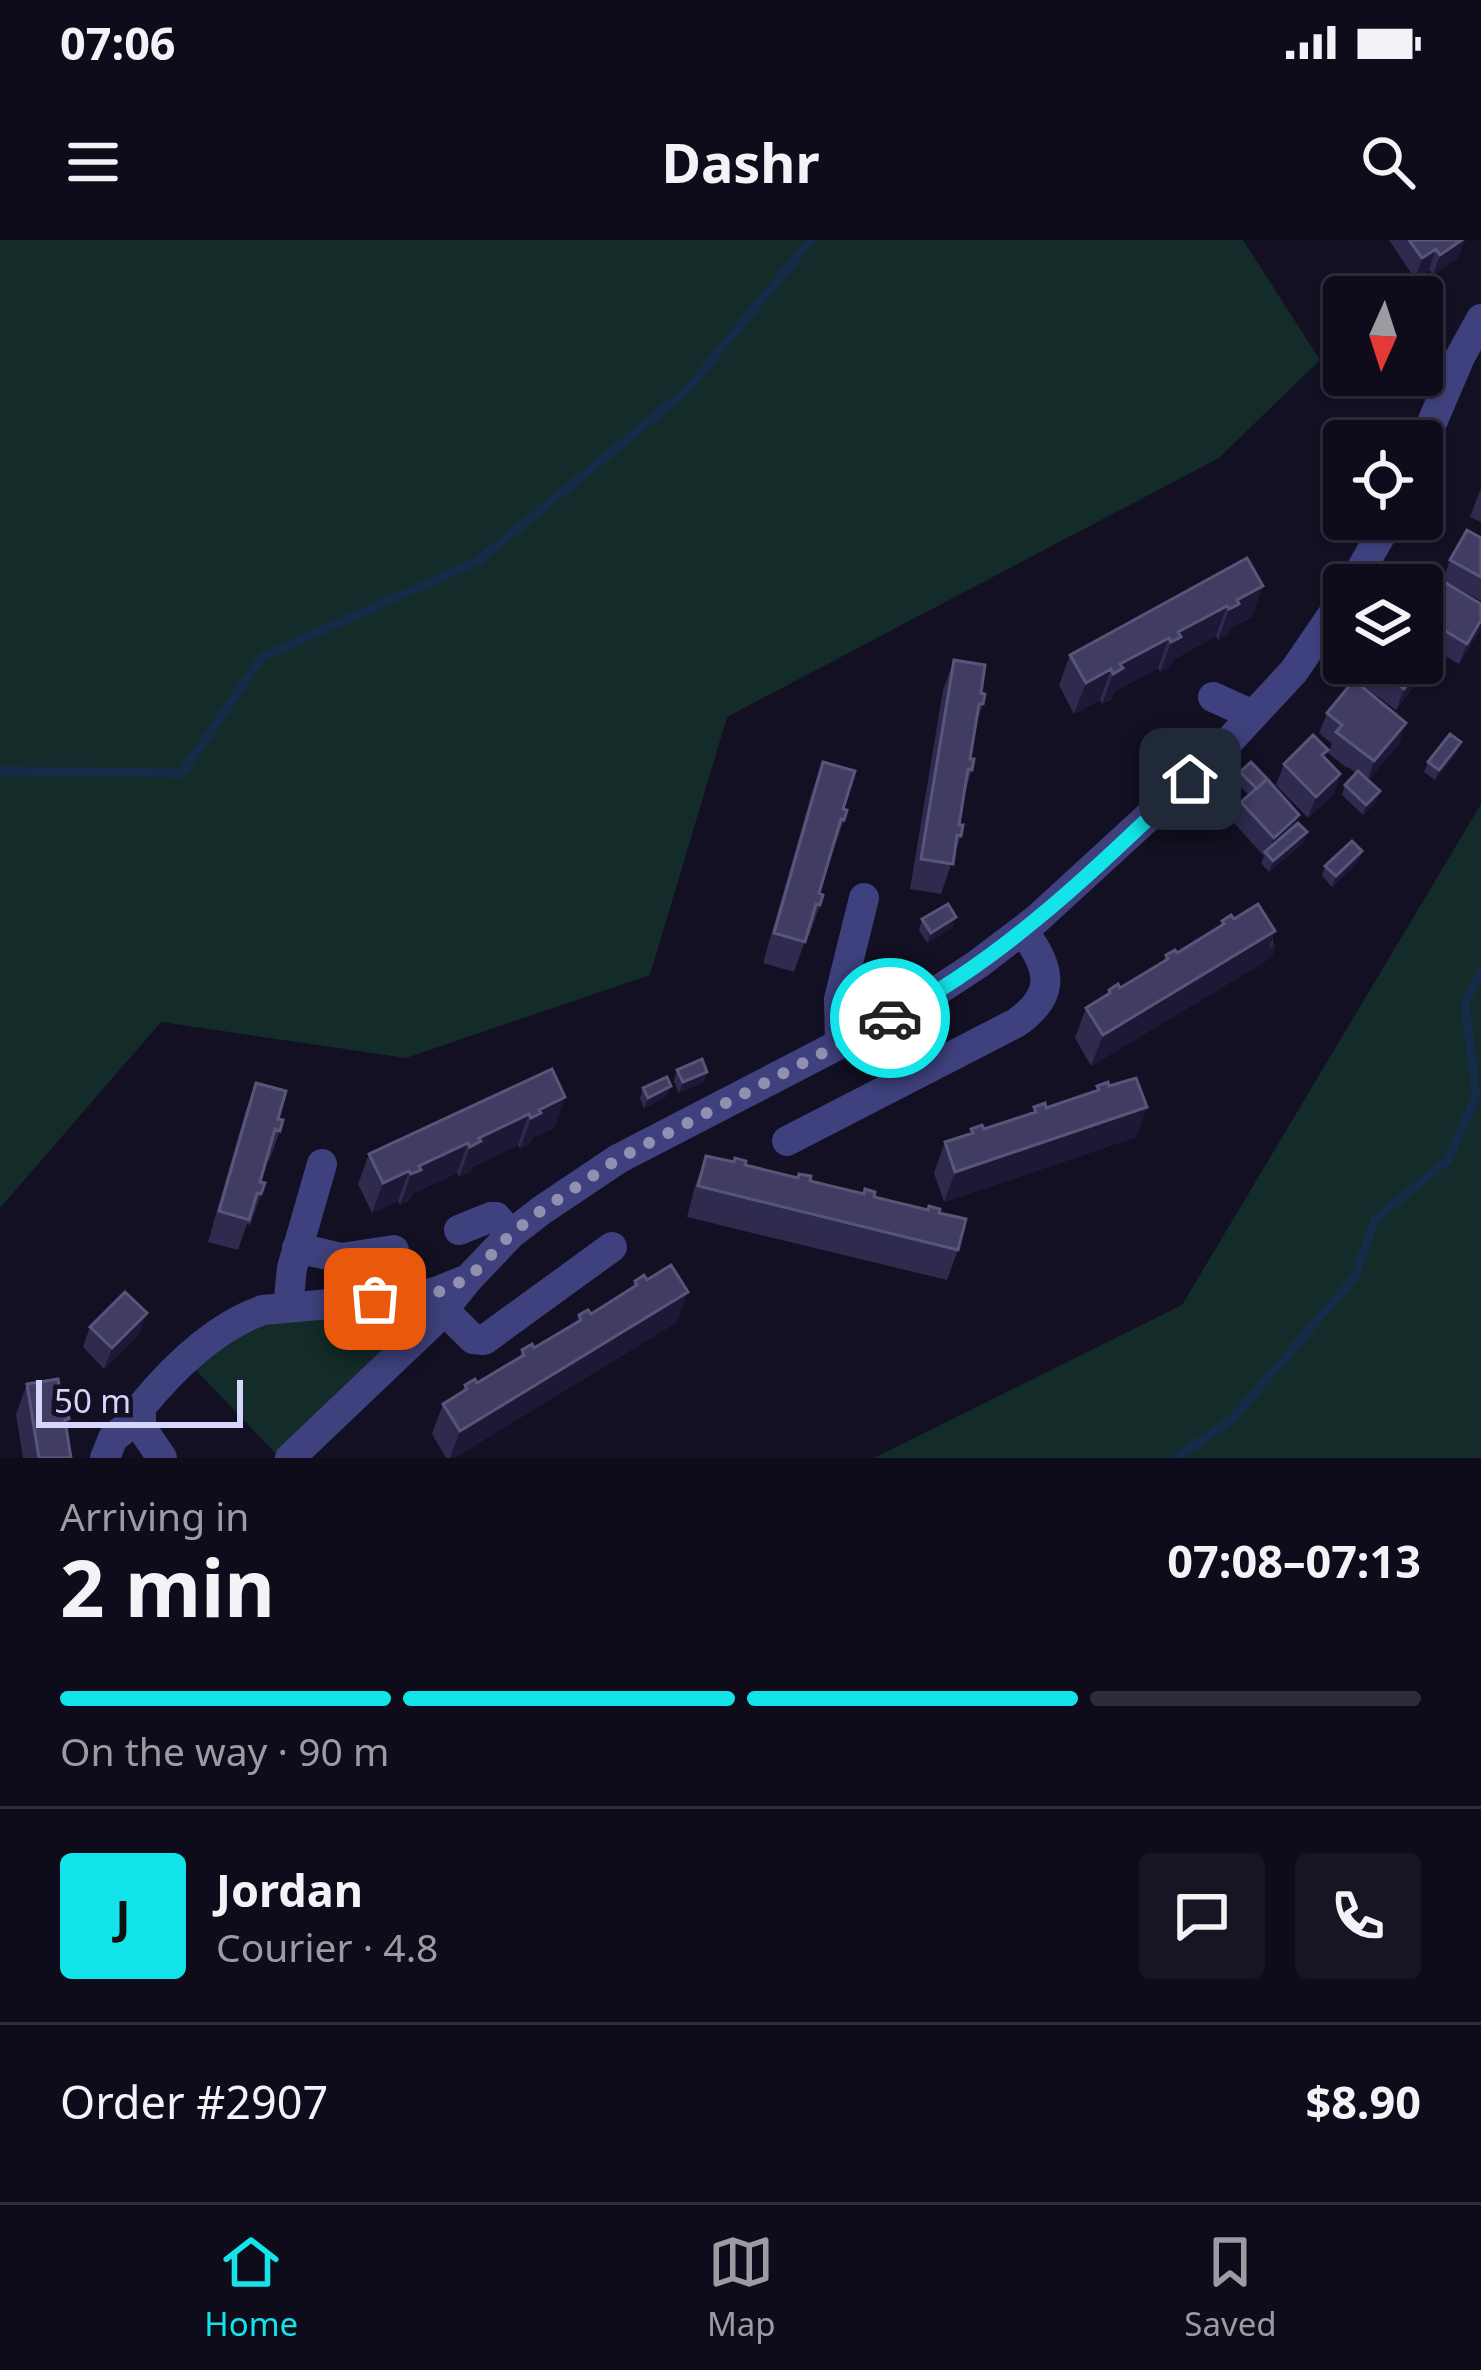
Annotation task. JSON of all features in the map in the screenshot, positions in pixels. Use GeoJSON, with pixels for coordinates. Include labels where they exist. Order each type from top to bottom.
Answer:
{"type":"FeatureCollection","features":[{"type":"Feature","properties":{"kind":"street"},"geometry":{"type":"LineString","coordinates":[[1433,420],[1481,319]]}},
{"type":"Feature","properties":{"kind":"street"},"geometry":{"type":"LineString","coordinates":[[290,1458],[443,1309],[511,1234],[573,1187],[917,1004],[1040,930],[1253,716],[1323,628]]}},
{"type":"Feature","properties":{"kind":"street"},"geometry":{"type":"LineString","coordinates":[[1214,697],[1253,716]]}},
{"type":"Feature","properties":{"kind":"street"},"geometry":{"type":"LineString","coordinates":[[840,1044],[839,999],[864,898]]}},
{"type":"Feature","properties":{"kind":"street"},"geometry":{"type":"LineString","coordinates":[[787,1141],[1030,1013],[1045,983],[1040,930]]}},
{"type":"Feature","properties":{"kind":"street"},"geometry":{"type":"LineString","coordinates":[[288,1307],[292,1268],[322,1164]]}},
{"type":"Feature","properties":{"kind":"street"},"geometry":{"type":"LineString","coordinates":[[459,1230],[491,1216],[511,1234]]}},
{"type":"Feature","properties":{"kind":"street"},"geometry":{"type":"LineString","coordinates":[[297,1247],[341,1258],[394,1250]]}},
{"type":"Feature","properties":{"kind":"street"},"geometry":{"type":"LineString","coordinates":[[443,1309],[473,1339],[484,1340],[613,1247]]}},
{"type":"Feature","properties":{"kind":"street"},"geometry":{"type":"LineString","coordinates":[[162,1458],[146,1437],[139,1417],[141,1407],[222,1329],[263,1310],[438,1292],[469,1278]]}},
{"type":"Feature","properties":{"kind":"street"},"geometry":{"type":"LineString","coordinates":[[105,1458],[113,1438],[139,1417]]}},
{"type":"Feature","properties":{"kind":"green space"},"geometry":{"type":"Polygon","coordinates":[[[0,240],[1243,240],[1320,360],[1219,458],[727,717],[650,975],[406,1058],[161,1022],[0,1208],[0,240]]]}},
{"type":"Feature","properties":{"kind":"green space"},"geometry":{"type":"Polygon","coordinates":[[[1481,804],[1481,1458],[874,1458],[1182,1305],[1481,804]]]}},
{"type":"Feature","properties":{"kind":"green space"},"geometry":{"type":"Polygon","coordinates":[[[372,1305],[399,1342],[278,1456],[192,1366],[237,1330],[372,1305]]]}},
{"type":"Feature","properties":{"kind":"building"},"geometry":{"type":"Polygon","coordinates":[[[1409,240],[1462,240],[1440,255],[1436,249],[1422,258],[1409,240]]]}},
{"type":"Feature","properties":{"kind":"building"},"geometry":{"type":"Polygon","coordinates":[[[1467,530],[1481,538],[1481,577],[1450,560],[1467,530]]]}},
{"type":"Feature","properties":{"kind":"building"},"geometry":{"type":"Polygon","coordinates":[[[1247,558],[1263,586],[1237,600],[1239,604],[1178,632],[1181,637],[1171,642],[1169,638],[1120,664],[1123,668],[1113,674],[1111,669],[1086,683],[1070,655],[1247,558]]]}},
{"type":"Feature","properties":{"kind":"building"},"geometry":{"type":"Polygon","coordinates":[[[1443,581],[1481,604],[1481,620],[1467,644],[1443,629],[1443,581]]]}},
{"type":"Feature","properties":{"kind":"building"},"geometry":{"type":"Polygon","coordinates":[[[954,660],[985,665],[981,693],[985,694],[979,704],[970,759],[974,759],[972,770],[968,769],[959,825],[963,825],[953,864],[921,859],[954,660]]]}},
{"type":"Feature","properties":{"kind":"building"},"geometry":{"type":"Polygon","coordinates":[[[1351,684],[1359,684],[1406,723],[1374,761],[1336,732],[1342,725],[1327,713],[1351,684]]]}},
{"type":"Feature","properties":{"kind":"building"},"geometry":{"type":"Polygon","coordinates":[[[1450,734],[1461,742],[1439,770],[1428,762],[1450,734]]]}},
{"type":"Feature","properties":{"kind":"building"},"geometry":{"type":"Polygon","coordinates":[[[1313,735],[1328,750],[1322,755],[1340,774],[1316,797],[1284,764],[1313,735]]]}},
{"type":"Feature","properties":{"kind":"building"},"geometry":{"type":"Polygon","coordinates":[[[823,762],[855,771],[819,893],[823,895],[805,942],[774,933],[823,762]]]}},
{"type":"Feature","properties":{"kind":"building"},"geometry":{"type":"Polygon","coordinates":[[[1251,762],[1270,782],[1267,779],[1257,789],[1240,772],[1251,762]]]}},
{"type":"Feature","properties":{"kind":"building"},"geometry":{"type":"Polygon","coordinates":[[[1358,771],[1380,791],[1366,805],[1345,785],[1358,771]]]}},
{"type":"Feature","properties":{"kind":"building"},"geometry":{"type":"Polygon","coordinates":[[[1267,779],[1299,815],[1274,838],[1241,802],[1267,779]]]}},
{"type":"Feature","properties":{"kind":"building"},"geometry":{"type":"Polygon","coordinates":[[[1298,823],[1307,832],[1273,861],[1265,852],[1298,823]]]}},
{"type":"Feature","properties":{"kind":"building"},"geometry":{"type":"Polygon","coordinates":[[[1352,841],[1362,851],[1336,876],[1325,866],[1352,841]]]}},
{"type":"Feature","properties":{"kind":"building"},"geometry":{"type":"Polygon","coordinates":[[[948,904],[956,917],[931,933],[922,919],[948,904]]]}},
{"type":"Feature","properties":{"kind":"building"},"geometry":{"type":"Polygon","coordinates":[[[1258,904],[1275,931],[1103,1035],[1086,1008],[1118,984],[1120,988],[1168,959],[1166,955],[1224,924],[1231,915],[1234,919],[1258,904]]]}},
{"type":"Feature","properties":{"kind":"building"},"geometry":{"type":"Polygon","coordinates":[[[702,1059],[707,1072],[683,1082],[677,1070],[702,1059]]]}},
{"type":"Feature","properties":{"kind":"building"},"geometry":{"type":"Polygon","coordinates":[[[552,1069],[565,1097],[531,1118],[529,1114],[479,1138],[470,1147],[468,1143],[419,1166],[421,1170],[383,1183],[369,1154],[552,1069]]]}},
{"type":"Feature","properties":{"kind":"building"},"geometry":{"type":"Polygon","coordinates":[[[667,1077],[671,1086],[648,1098],[643,1088],[667,1077]]]}},
{"type":"Feature","properties":{"kind":"building"},"geometry":{"type":"Polygon","coordinates":[[[1136,1078],[1147,1107],[955,1172],[945,1142],[982,1125],[984,1129],[1036,1112],[1034,1107],[1045,1103],[1046,1108],[1099,1090],[1097,1086],[1108,1082],[1109,1086],[1136,1078]]]}},
{"type":"Feature","properties":{"kind":"building"},"geometry":{"type":"Polygon","coordinates":[[[256,1083],[286,1091],[278,1119],[283,1120],[280,1131],[275,1129],[260,1182],[265,1183],[249,1220],[219,1211],[256,1083]]]}},
{"type":"Feature","properties":{"kind":"building"},"geometry":{"type":"Polygon","coordinates":[[[706,1156],[734,1162],[735,1158],[746,1161],[745,1165],[798,1178],[799,1174],[811,1176],[810,1181],[864,1194],[865,1189],[875,1192],[874,1197],[940,1209],[939,1213],[966,1219],[958,1250],[698,1186],[706,1156]]]}},
{"type":"Feature","properties":{"kind":"building"},"geometry":{"type":"Polygon","coordinates":[[[671,1265],[688,1292],[460,1431],[443,1404],[467,1389],[465,1385],[475,1379],[477,1383],[524,1355],[522,1350],[532,1344],[534,1348],[581,1320],[579,1315],[588,1310],[591,1314],[637,1285],[635,1281],[644,1275],[647,1280],[671,1265]]]}},
{"type":"Feature","properties":{"kind":"building"},"geometry":{"type":"Polygon","coordinates":[[[125,1292],[147,1313],[112,1348],[90,1327],[125,1292]]]}},
{"type":"Feature","properties":{"kind":"building"},"geometry":{"type":"Polygon","coordinates":[[[58,1379],[69,1419],[65,1420],[71,1458],[39,1458],[27,1384],[58,1379]]]}},
{"type":"Feature","properties":{"kind":"waterway"},"geometry":{"type":"LineString","coordinates":[[0,771],[182,773],[262,657],[478,561],[686,391],[811,240]]}},
{"type":"Feature","properties":{"kind":"waterway"},"geometry":{"type":"LineString","coordinates":[[1176,1458],[1232,1419],[1354,1278],[1375,1219],[1448,1160],[1476,1096],[1465,1003],[1481,971]]}},
{"type":"Feature","properties":{"kind":"way so far"},"geometry":{"type":"LineString","coordinates":[[375,1299],[438,1292],[469,1278],[511,1234],[618,1159],[890,1018]]}},
{"type":"Feature","properties":{"kind":"route"},"geometry":{"type":"LineString","coordinates":[[890,1018],[1023,931],[1190,779]]}}]}
